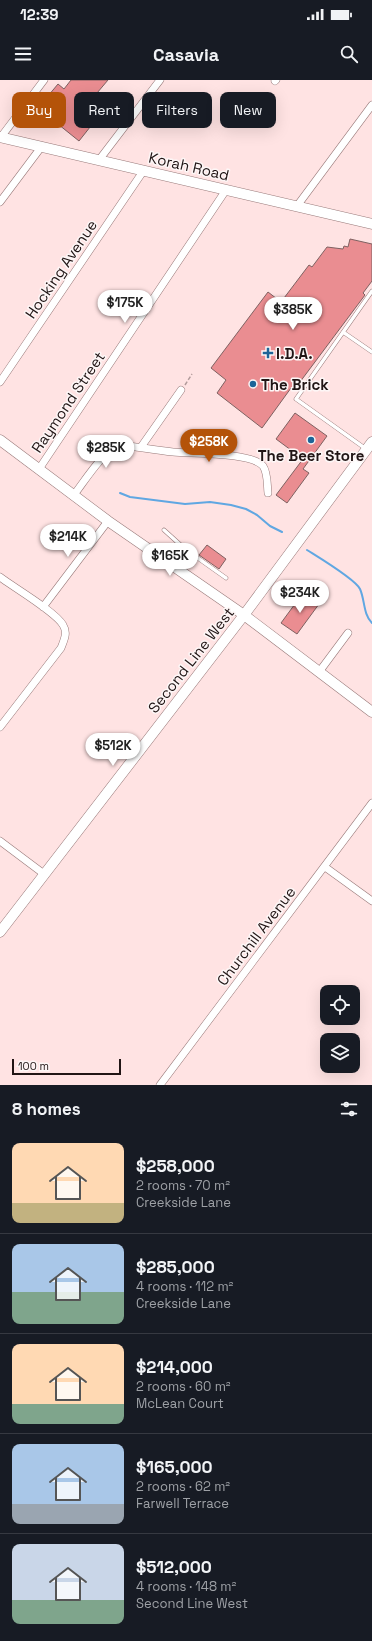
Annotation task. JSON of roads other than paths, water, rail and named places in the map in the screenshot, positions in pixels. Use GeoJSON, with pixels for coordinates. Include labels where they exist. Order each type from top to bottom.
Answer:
{"type":"FeatureCollection","features":[{"type":"Feature","properties":{"kind":"street"},"geometry":{"type":"LineString","coordinates":[[1,137],[44,80]]}},
{"type":"Feature","properties":{"kind":"street"},"geometry":{"type":"LineString","coordinates":[[99,160],[160,80]]}},
{"type":"Feature","properties":{"kind":"street"},"geometry":{"type":"LineString","coordinates":[[297,206],[372,105]]}},
{"type":"Feature","properties":{"kind":"street","name":"Korah Road"},"geometry":{"type":"LineString","coordinates":[[1,137],[372,224]]}},
{"type":"Feature","properties":{"kind":"street"},"geometry":{"type":"LineString","coordinates":[[0,202],[42,146]]}},
{"type":"Feature","properties":{"kind":"street","name":"Hocking Avenue"},"geometry":{"type":"LineString","coordinates":[[0,382],[144,170]]}},
{"type":"Feature","properties":{"kind":"street","name":"Raymond Street"},"geometry":{"type":"LineString","coordinates":[[39,469],[226,190]]}},
{"type":"Feature","properties":{"kind":"street"},"geometry":{"type":"LineString","coordinates":[[141,447],[181,390]]}},
{"type":"Feature","properties":{"kind":"street"},"geometry":{"type":"LineString","coordinates":[[0,440],[73,496],[244,615],[372,712]]}},
{"type":"Feature","properties":{"kind":"street"},"geometry":{"type":"LineString","coordinates":[[73,496],[95,467],[116,447],[121,445],[173,452],[217,454],[254,461],[263,466],[266,473],[268,493]]}},
{"type":"Feature","properties":{"kind":"street","name":"Second Line West"},"geometry":{"type":"LineString","coordinates":[[0,932],[244,615],[369,446]]}},
{"type":"Feature","properties":{"kind":"street"},"geometry":{"type":"LineString","coordinates":[[43,607],[108,521]]}},
{"type":"Feature","properties":{"kind":"street"},"geometry":{"type":"LineString","coordinates":[[0,577],[43,607],[63,624],[66,636],[61,648],[0,727]]}},
{"type":"Feature","properties":{"kind":"street"},"geometry":{"type":"LineString","coordinates":[[319,672],[348,632]]}},
{"type":"Feature","properties":{"kind":"street","name":"Churchill Avenue"},"geometry":{"type":"LineString","coordinates":[[160,1085],[372,803]]}},
{"type":"Feature","properties":{"kind":"street"},"geometry":{"type":"LineString","coordinates":[[0,841],[44,874]]}},
{"type":"Feature","properties":{"kind":"street"},"geometry":{"type":"LineString","coordinates":[[325,867],[372,901]]}},
{"type":"Feature","properties":{"kind":"lane"},"geometry":{"type":"LineString","coordinates":[[369,446],[296,399],[372,291]]}},
{"type":"Feature","properties":{"kind":"lane"},"geometry":{"type":"LineString","coordinates":[[343,332],[372,352]]}},
{"type":"Feature","properties":{"kind":"lane"},"geometry":{"type":"LineString","coordinates":[[164,530],[185,549],[226,578]]}},
{"type":"Feature","properties":{"kind":"waterway"},"geometry":{"type":"LineString","coordinates":[[120,493],[130,497],[185,504],[210,502],[231,505],[246,509],[257,515],[270,526],[282,532]]}},
{"type":"Feature","properties":{"kind":"waterway"},"geometry":{"type":"LineString","coordinates":[[307,550],[336,568],[357,585],[362,593],[367,615],[372,623]]}},
{"type":"Feature","properties":{"kind":"place","name":"I.D.A."},"geometry":{"type":"Point","coordinates":[268,353]}},
{"type":"Feature","properties":{"kind":"place","name":"The Brick"},"geometry":{"type":"Point","coordinates":[253,384]}},
{"type":"Feature","properties":{"kind":"place","name":"The Beer Store"},"geometry":{"type":"Point","coordinates":[311,440]}}]}
